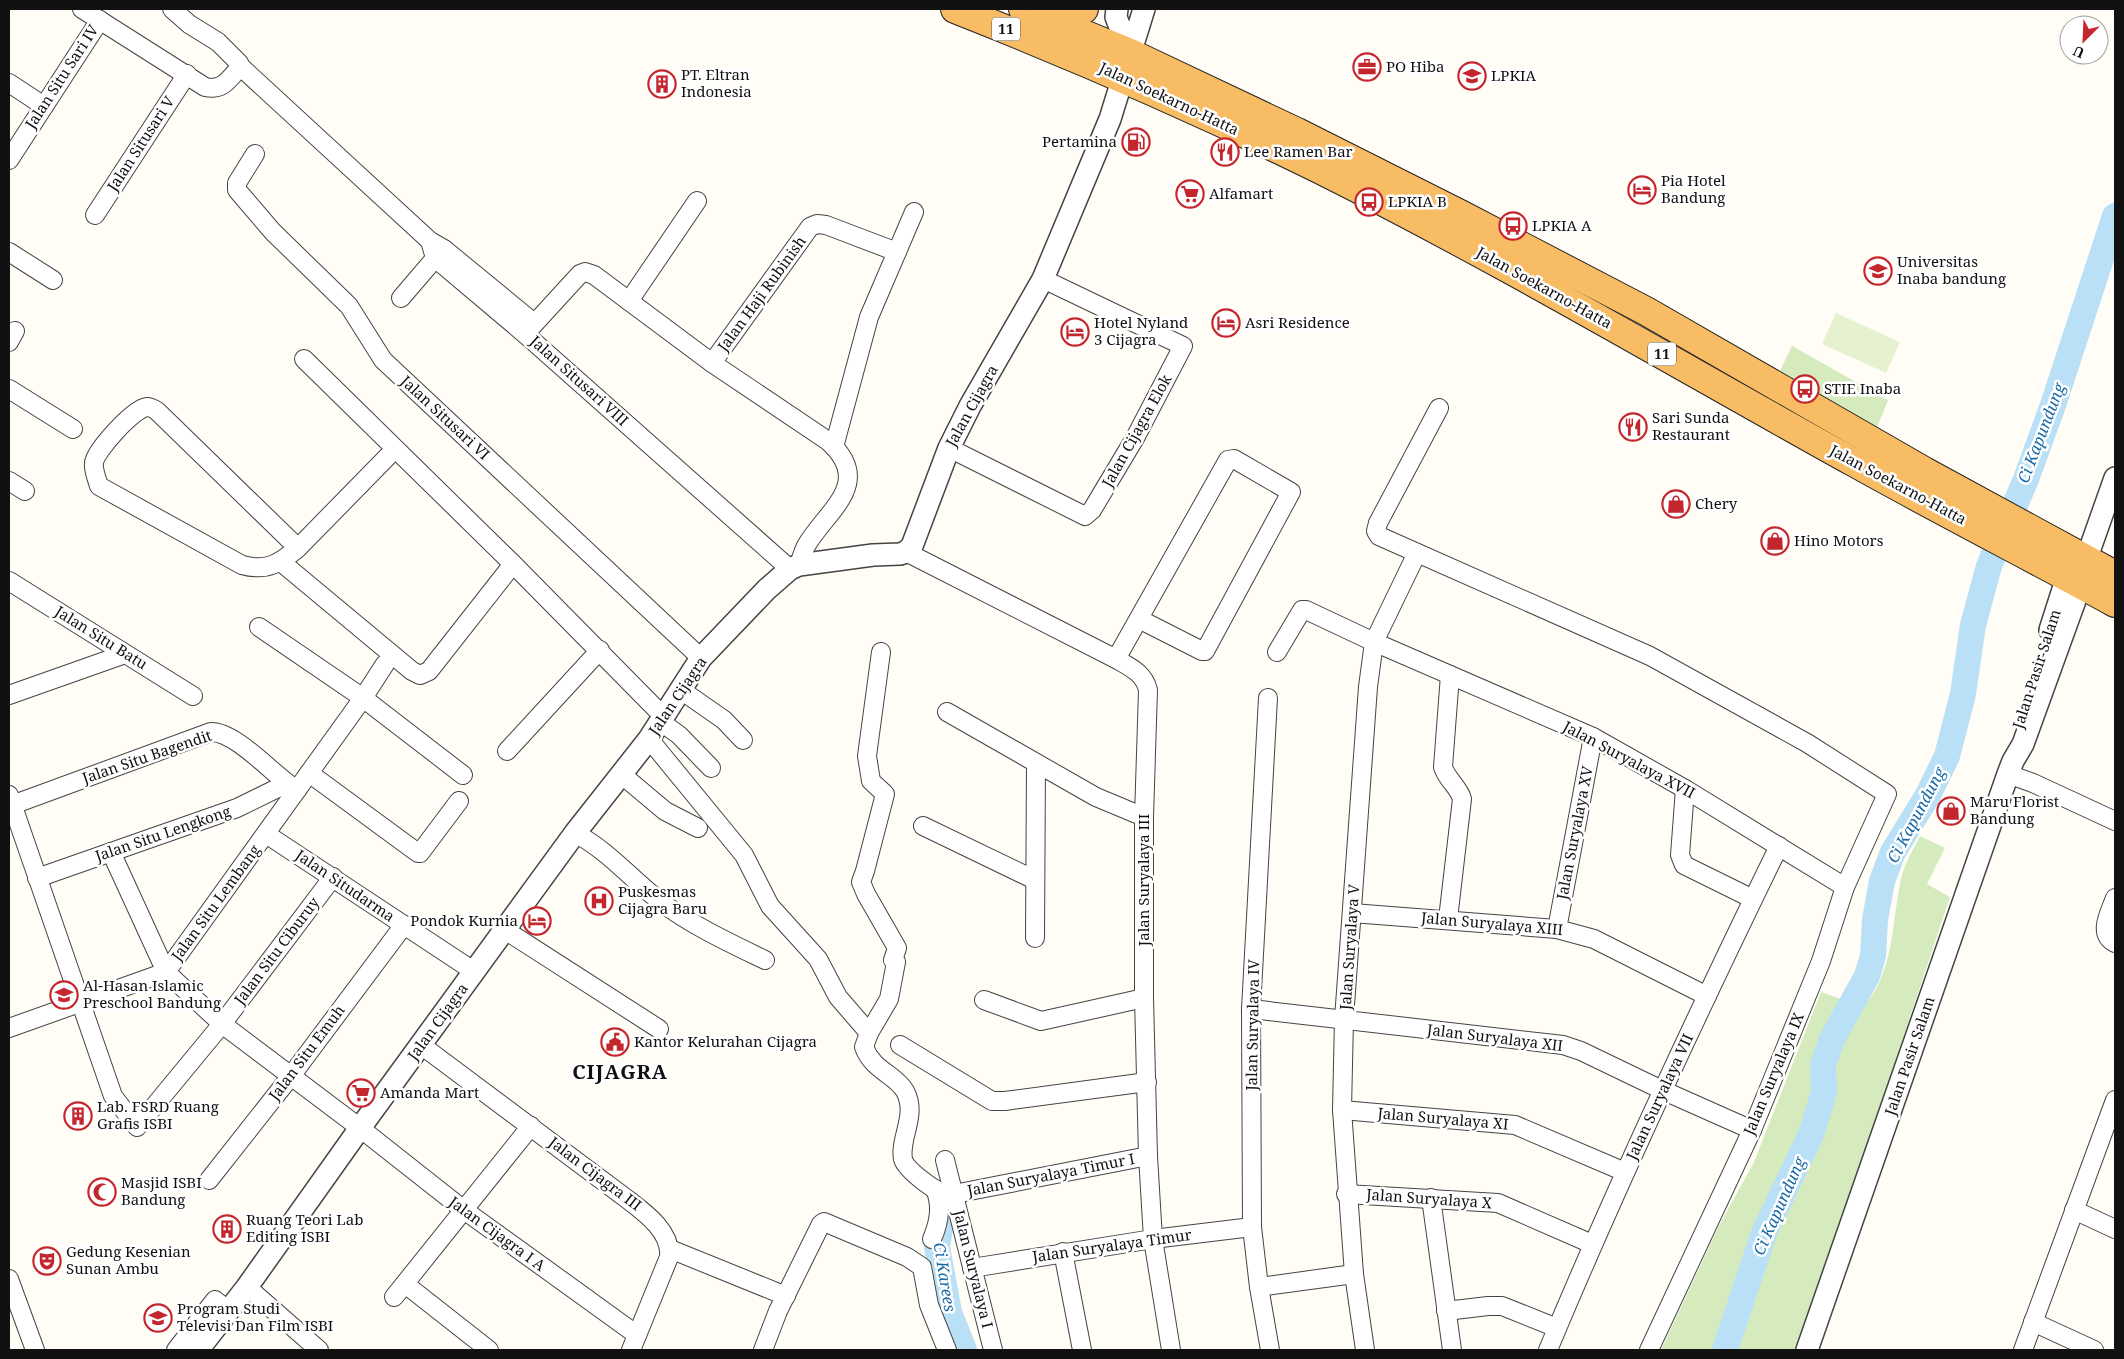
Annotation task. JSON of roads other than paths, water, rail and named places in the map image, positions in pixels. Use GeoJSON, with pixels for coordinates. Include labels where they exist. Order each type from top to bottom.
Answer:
{"type":"FeatureCollection","features":[{"type":"Feature","properties":{"kind":"highway","name":"Jalan Soekarno-Hatta"},"geometry":{"type":"LineString","coordinates":[[955,9],[1074,56],[1126,65]]}},
{"type":"Feature","properties":{"kind":"highway"},"geometry":{"type":"LineString","coordinates":[[1028,11],[1067,14],[1084,9]]}},
{"type":"Feature","properties":{"kind":"highway","name":"Jalan Soekarno-Hatta"},"geometry":{"type":"LineString","coordinates":[[1028,11],[1126,65],[1328,148],[1646,311],[1924,471],[1974,512],[2070,568],[2115,603]]}},
{"type":"Feature","properties":{"kind":"highway","name":"Jalan Soekarno-Hatta"},"geometry":{"type":"LineString","coordinates":[[2070,568],[2115,575]]}},
{"type":"Feature","properties":{"kind":"street"},"geometry":{"type":"LineString","coordinates":[[82,9],[206,87],[214,89],[223,86],[241,67]]}},
{"type":"Feature","properties":{"kind":"street"},"geometry":{"type":"LineString","coordinates":[[172,9],[189,24],[218,42],[239,62],[241,67],[437,250],[530,328]]}},
{"type":"Feature","properties":{"kind":"street"},"geometry":{"type":"LineString","coordinates":[[1117,9],[1116,17],[1126,65]]}},
{"type":"Feature","properties":{"kind":"street","name":"Jalan Cijagra"},"geometry":{"type":"LineString","coordinates":[[890,554],[912,546],[949,448],[970,406],[1043,279],[1110,119],[1144,9]]}},
{"type":"Feature","properties":{"kind":"street","name":"Jalan Situ Sari IV"},"geometry":{"type":"LineString","coordinates":[[9,160],[100,20]]}},
{"type":"Feature","properties":{"kind":"street","name":"Jalan Situsari V"},"geometry":{"type":"LineString","coordinates":[[95,215],[187,74]]}},
{"type":"Feature","properties":{"kind":"street"},"geometry":{"type":"LineString","coordinates":[[9,83],[44,106]]}},
{"type":"Feature","properties":{"kind":"street","name":"Jalan Situsari VI"},"geometry":{"type":"LineString","coordinates":[[256,154],[237,183],[237,190],[273,232],[349,306],[383,360],[701,658]]}},
{"type":"Feature","properties":{"kind":"street"},"geometry":{"type":"LineString","coordinates":[[629,301],[697,201]]}},
{"type":"Feature","properties":{"kind":"street"},"geometry":{"type":"LineString","coordinates":[[795,567],[806,547],[844,497],[847,487],[846,467],[834,447],[869,317],[914,212]]}},
{"type":"Feature","properties":{"kind":"street","name":"Jalan Haji Rubinish"},"geometry":{"type":"LineString","coordinates":[[712,363],[810,227],[817,224],[826,225],[897,252]]}},
{"type":"Feature","properties":{"kind":"street"},"geometry":{"type":"LineString","coordinates":[[401,298],[437,250]]}},
{"type":"Feature","properties":{"kind":"street"},"geometry":{"type":"LineString","coordinates":[[9,252],[53,280]]}},
{"type":"Feature","properties":{"kind":"street","name":"Jalan Situsari VIII"},"geometry":{"type":"LineString","coordinates":[[795,567],[530,328],[577,278],[585,272],[594,275],[712,363],[834,447]]}},
{"type":"Feature","properties":{"kind":"street","name":"Jalan Cijagra Elok"},"geometry":{"type":"LineString","coordinates":[[949,448],[1085,516],[1092,510],[1135,438],[1183,346],[1043,279]]}},
{"type":"Feature","properties":{"kind":"street"},"geometry":{"type":"LineString","coordinates":[[304,359],[600,650],[658,726],[744,855],[770,906],[818,959],[838,997],[869,1033]]}},
{"type":"Feature","properties":{"kind":"street"},"geometry":{"type":"LineString","coordinates":[[9,389],[73,429]]}},
{"type":"Feature","properties":{"kind":"street"},"geometry":{"type":"LineString","coordinates":[[298,548],[158,411],[152,408],[142,409],[123,422],[96,457],[94,468],[99,486],[242,566],[264,568],[281,562],[298,548],[395,449]]}},
{"type":"Feature","properties":{"kind":"street"},"geometry":{"type":"LineString","coordinates":[[1417,553],[1379,536],[1376,528],[1440,408]]}},
{"type":"Feature","properties":{"kind":"street"},"geometry":{"type":"LineString","coordinates":[[1116,659],[1228,460],[1234,459],[1291,492],[1205,651],[1202,652],[1139,619]]}},
{"type":"Feature","properties":{"kind":"street","name":"Jalan Pasir Salam"},"geometry":{"type":"LineString","coordinates":[[1808,1350],[2011,768],[2014,740],[2070,568],[2115,478]]}},
{"type":"Feature","properties":{"kind":"street"},"geometry":{"type":"LineString","coordinates":[[9,481],[25,491]]}},
{"type":"Feature","properties":{"kind":"street","name":"Jalan Suryalaya V"},"geometry":{"type":"LineString","coordinates":[[1365,1350],[1354,1274],[1346,1194],[1342,1110],[1344,1019],[1368,687],[1374,642],[1417,553]]}},
{"type":"Feature","properties":{"kind":"street","name":"Jalan Suryalaya IX"},"geometry":{"type":"LineString","coordinates":[[1417,553],[1650,656],[1807,743],[1887,794],[1845,887],[1821,962],[1752,1130],[1649,1350]]}},
{"type":"Feature","properties":{"kind":"street"},"geometry":{"type":"LineString","coordinates":[[795,567],[890,554]]}},
{"type":"Feature","properties":{"kind":"street","name":"Jalan Suryalaya III"},"geometry":{"type":"LineString","coordinates":[[890,554],[1116,659],[1137,672],[1146,683],[1148,690],[1144,817],[1144,998],[1148,1156],[1153,1239],[1171,1350]]}},
{"type":"Feature","properties":{"kind":"street"},"geometry":{"type":"LineString","coordinates":[[281,562],[420,676],[429,671],[514,564]]}},
{"type":"Feature","properties":{"kind":"street","name":"Jalan Cijagra"},"geometry":{"type":"LineString","coordinates":[[198,1350],[247,1287],[360,1128],[575,833],[658,726],[701,658],[767,590],[795,567]]}},
{"type":"Feature","properties":{"kind":"street","name":"Jalan Situ Batu"},"geometry":{"type":"LineString","coordinates":[[9,581],[193,696]]}},
{"type":"Feature","properties":{"kind":"street","name":"Jalan Suryalaya XVII"},"geometry":{"type":"LineString","coordinates":[[1277,652],[1303,609],[1374,642],[1593,737],[1685,789],[1845,887]]}},
{"type":"Feature","properties":{"kind":"street"},"geometry":{"type":"LineString","coordinates":[[259,627],[363,698],[463,775]]}},
{"type":"Feature","properties":{"kind":"street"},"geometry":{"type":"LineString","coordinates":[[507,751],[600,650]]}},
{"type":"Feature","properties":{"kind":"street"},"geometry":{"type":"LineString","coordinates":[[880,652],[867,756],[872,781],[885,794],[861,882],[897,948],[889,999],[869,1033],[864,1047],[868,1058],[905,1092],[910,1121],[903,1160],[916,1176],[947,1196],[940,1201],[936,1230],[932,1240]]}},
{"type":"Feature","properties":{"kind":"street"},"geometry":{"type":"LineString","coordinates":[[9,695],[125,654]]}},
{"type":"Feature","properties":{"kind":"street","name":"Jalan Situ Lembang"},"geometry":{"type":"LineString","coordinates":[[9,1028],[166,972],[266,834],[292,787],[309,773],[386,664]]}},
{"type":"Feature","properties":{"kind":"street"},"geometry":{"type":"LineString","coordinates":[[1448,919],[1462,799],[1457,789],[1448,779],[1443,767],[1450,675]]}},
{"type":"Feature","properties":{"kind":"street"},"geometry":{"type":"LineString","coordinates":[[681,690],[724,720],[743,740]]}},
{"type":"Feature","properties":{"kind":"street","name":"Jalan Suryalaya IV"},"geometry":{"type":"LineString","coordinates":[[1268,698],[1251,1009],[1252,1227],[1259,1287],[1270,1350]]}},
{"type":"Feature","properties":{"kind":"street"},"geometry":{"type":"LineString","coordinates":[[948,712],[1096,797],[1144,817]]}},
{"type":"Feature","properties":{"kind":"street"},"geometry":{"type":"LineString","coordinates":[[658,726],[679,735],[711,768]]}},
{"type":"Feature","properties":{"kind":"street","name":"Jalan Situ Bagendit"},"geometry":{"type":"LineString","coordinates":[[10,800],[211,732],[218,732],[241,744],[292,787]]}},
{"type":"Feature","properties":{"kind":"street","name":"Jalan Suryalaya XV"},"geometry":{"type":"LineString","coordinates":[[1557,929],[1593,737]]}},
{"type":"Feature","properties":{"kind":"street"},"geometry":{"type":"LineString","coordinates":[[1036,763],[1034,880],[1036,938]]}},
{"type":"Feature","properties":{"kind":"street"},"geometry":{"type":"LineString","coordinates":[[2011,768],[2033,783],[2115,821]]}},
{"type":"Feature","properties":{"kind":"street"},"geometry":{"type":"LineString","coordinates":[[309,773],[418,853],[420,853],[459,802]]}},
{"type":"Feature","properties":{"kind":"street"},"geometry":{"type":"LineString","coordinates":[[621,774],[665,811],[698,828]]}},
{"type":"Feature","properties":{"kind":"street","name":"Jalan Situ Lengkong"},"geometry":{"type":"LineString","coordinates":[[37,878],[292,787]]}},
{"type":"Feature","properties":{"kind":"street"},"geometry":{"type":"LineString","coordinates":[[1685,789],[1680,855],[1684,865],[1754,899]]}},
{"type":"Feature","properties":{"kind":"street"},"geometry":{"type":"LineString","coordinates":[[10,800],[81,1003]]}},
{"type":"Feature","properties":{"kind":"street"},"geometry":{"type":"LineString","coordinates":[[923,826],[1034,880]]}},
{"type":"Feature","properties":{"kind":"street"},"geometry":{"type":"LineString","coordinates":[[575,833],[614,859],[634,879],[680,915],[765,960]]}},
{"type":"Feature","properties":{"kind":"street","name":"Jalan Situdarma"},"geometry":{"type":"LineString","coordinates":[[266,834],[475,972]]}},
{"type":"Feature","properties":{"kind":"street","name":"Jalan Suryalaya VII"},"geometry":{"type":"LineString","coordinates":[[1548,1350],[1592,1244],[1662,1090],[1779,846]]}},
{"type":"Feature","properties":{"kind":"street"},"geometry":{"type":"LineString","coordinates":[[111,852],[166,972]]}},
{"type":"Feature","properties":{"kind":"street","name":"Jalan Situ Ciburuy"},"geometry":{"type":"LineString","coordinates":[[81,1003],[113,1096],[137,1127],[222,1024],[333,877]]}},
{"type":"Feature","properties":{"kind":"street"},"geometry":{"type":"LineString","coordinates":[[2115,898],[2106,925],[2106,935],[2110,941],[2115,943]]}},
{"type":"Feature","properties":{"kind":"street","name":"Jalan Suryalaya XIII"},"geometry":{"type":"LineString","coordinates":[[1352,913],[1557,929],[1594,939],[1707,996]]}},
{"type":"Feature","properties":{"kind":"street","name":"Jalan Situ Emuh"},"geometry":{"type":"LineString","coordinates":[[209,1180],[291,1076],[404,925]]}},
{"type":"Feature","properties":{"kind":"street"},"geometry":{"type":"LineString","coordinates":[[506,930],[659,1029]]}},
{"type":"Feature","properties":{"kind":"street","name":"Jalan Cijagra I A"},"geometry":{"type":"LineString","coordinates":[[166,972],[222,1024],[360,1128],[634,1343]]}},
{"type":"Feature","properties":{"kind":"street"},"geometry":{"type":"LineString","coordinates":[[984,1000],[1041,1021],[1144,998]]}},
{"type":"Feature","properties":{"kind":"street","name":"Jalan Suryalaya XII"},"geometry":{"type":"LineString","coordinates":[[1251,1009],[1563,1045],[1582,1051],[1662,1090],[1752,1130]]}},
{"type":"Feature","properties":{"kind":"street","name":"Jalan Cijagra III"},"geometry":{"type":"LineString","coordinates":[[421,1045],[647,1215],[667,1241],[670,1249]]}},
{"type":"Feature","properties":{"kind":"street"},"geometry":{"type":"LineString","coordinates":[[900,1045],[992,1101],[1005,1102],[1147,1082]]}},
{"type":"Feature","properties":{"kind":"street"},"geometry":{"type":"LineString","coordinates":[[2023,1350],[2115,1100]]}},
{"type":"Feature","properties":{"kind":"street","name":"Jalan Suryalaya XI"},"geometry":{"type":"LineString","coordinates":[[1342,1110],[1515,1125],[1625,1172]]}},
{"type":"Feature","properties":{"kind":"street"},"geometry":{"type":"LineString","coordinates":[[489,1350],[400,1291],[531,1126]]}},
{"type":"Feature","properties":{"kind":"street","name":"Jalan Suryalaya Timur I"},"geometry":{"type":"LineString","coordinates":[[947,1196],[1148,1156]]}},
{"type":"Feature","properties":{"kind":"street","name":"Jalan Suryalaya I"},"geometry":{"type":"LineString","coordinates":[[945,1160],[947,1196],[972,1268],[993,1350]]}},
{"type":"Feature","properties":{"kind":"street","name":"Jalan Suryalaya X"},"geometry":{"type":"LineString","coordinates":[[1346,1194],[1498,1203],[1592,1244]]}},
{"type":"Feature","properties":{"kind":"street"},"geometry":{"type":"LineString","coordinates":[[1430,1198],[1452,1350]]}},
{"type":"Feature","properties":{"kind":"street"},"geometry":{"type":"LineString","coordinates":[[2074,1210],[2115,1229]]}},
{"type":"Feature","properties":{"kind":"street"},"geometry":{"type":"LineString","coordinates":[[763,1350],[786,1296],[821,1224],[828,1223],[907,1257],[922,1267],[929,1305],[947,1350]]}},
{"type":"Feature","properties":{"kind":"street","name":"Jalan Suryalaya Timur"},"geometry":{"type":"LineString","coordinates":[[972,1268],[1063,1252],[1252,1227]]}},
{"type":"Feature","properties":{"kind":"street"},"geometry":{"type":"LineString","coordinates":[[634,1343],[669,1257],[670,1249],[786,1296]]}},
{"type":"Feature","properties":{"kind":"street"},"geometry":{"type":"LineString","coordinates":[[1063,1252],[1082,1350]]}},
{"type":"Feature","properties":{"kind":"street"},"geometry":{"type":"LineString","coordinates":[[1259,1287],[1354,1274]]}},
{"type":"Feature","properties":{"kind":"street"},"geometry":{"type":"LineString","coordinates":[[9,1279],[35,1350]]}},
{"type":"Feature","properties":{"kind":"street"},"geometry":{"type":"LineString","coordinates":[[247,1287],[319,1350]]}},
{"type":"Feature","properties":{"kind":"street"},"geometry":{"type":"LineString","coordinates":[[176,1350],[214,1300],[229,1311]]}},
{"type":"Feature","properties":{"kind":"street"},"geometry":{"type":"LineString","coordinates":[[1446,1311],[1502,1306],[1557,1328]]}},
{"type":"Feature","properties":{"kind":"street"},"geometry":{"type":"LineString","coordinates":[[2033,1322],[2094,1350]]}},
{"type":"Feature","properties":{"kind":"waterway","name":"Ci Kapundung"},"geometry":{"type":"LineString","coordinates":[[1725,1350],[1764,1233],[1812,1132],[1824,1092],[1823,1065],[1832,1039],[1867,976],[1873,956],[1875,920],[1882,881],[1893,852],[1928,795],[1947,756],[1963,694],[1973,625],[1989,566],[2026,479],[2053,405],[2115,216]]}},
{"type":"Feature","properties":{"kind":"waterway","name":"Ci Karees"},"geometry":{"type":"LineString","coordinates":[[943,1210],[937,1247],[949,1312],[964,1350]]}},
{"type":"Feature","properties":{"kind":"place","name":"PO Hiba"},"geometry":{"type":"Point","coordinates":[1367,67]}},
{"type":"Feature","properties":{"kind":"place","name":"LPKIA"},"geometry":{"type":"Point","coordinates":[1472,76]}},
{"type":"Feature","properties":{"kind":"place","name":"PT. Eltran Indonesia"},"geometry":{"type":"Point","coordinates":[662,84]}},
{"type":"Feature","properties":{"kind":"place","name":"Pertamina"},"geometry":{"type":"Point","coordinates":[1136,142]}},
{"type":"Feature","properties":{"kind":"place","name":"Lee Ramen Bar"},"geometry":{"type":"Point","coordinates":[1225,152]}},
{"type":"Feature","properties":{"kind":"place","name":"Pia Hotel Bandung"},"geometry":{"type":"Point","coordinates":[1642,190]}},
{"type":"Feature","properties":{"kind":"place","name":"Alfamart"},"geometry":{"type":"Point","coordinates":[1190,194]}},
{"type":"Feature","properties":{"kind":"place","name":"LPKIA B"},"geometry":{"type":"Point","coordinates":[1369,202]}},
{"type":"Feature","properties":{"kind":"place","name":"LPKIA A"},"geometry":{"type":"Point","coordinates":[1513,226]}},
{"type":"Feature","properties":{"kind":"place","name":"Universitas Inaba bandung"},"geometry":{"type":"Point","coordinates":[1878,271]}},
{"type":"Feature","properties":{"kind":"place","name":"Asri Residence"},"geometry":{"type":"Point","coordinates":[1226,323]}},
{"type":"Feature","properties":{"kind":"place","name":"Hotel Nyland 3 Cijagra"},"geometry":{"type":"Point","coordinates":[1075,332]}},
{"type":"Feature","properties":{"kind":"place","name":"STIE Inaba"},"geometry":{"type":"Point","coordinates":[1805,389]}},
{"type":"Feature","properties":{"kind":"place","name":"Sari Sunda Restaurant"},"geometry":{"type":"Point","coordinates":[1633,427]}},
{"type":"Feature","properties":{"kind":"place","name":"Chery"},"geometry":{"type":"Point","coordinates":[1676,504]}},
{"type":"Feature","properties":{"kind":"place","name":"Hino Motors"},"geometry":{"type":"Point","coordinates":[1775,541]}},
{"type":"Feature","properties":{"kind":"place","name":"Maru Florist Bandung"},"geometry":{"type":"Point","coordinates":[1951,811]}},
{"type":"Feature","properties":{"kind":"place","name":"Puskesmas Cijagra Baru"},"geometry":{"type":"Point","coordinates":[599,901]}},
{"type":"Feature","properties":{"kind":"place","name":"Pondok Kurnia"},"geometry":{"type":"Point","coordinates":[537,921]}},
{"type":"Feature","properties":{"kind":"place","name":"Al-Hasan Islamic Preschool Bandung"},"geometry":{"type":"Point","coordinates":[64,995]}},
{"type":"Feature","properties":{"kind":"place","name":"Kantor Kelurahan Cijagra"},"geometry":{"type":"Point","coordinates":[615,1042]}},
{"type":"Feature","properties":{"kind":"place","name":"Amanda Mart"},"geometry":{"type":"Point","coordinates":[361,1093]}},
{"type":"Feature","properties":{"kind":"place","name":"Lab. FSRD Ruang Grafis ISBI"},"geometry":{"type":"Point","coordinates":[78,1116]}},
{"type":"Feature","properties":{"kind":"place","name":"Masjid ISBI Bandung"},"geometry":{"type":"Point","coordinates":[102,1192]}},
{"type":"Feature","properties":{"kind":"place","name":"Ruang Teori Lab Editing ISBI"},"geometry":{"type":"Point","coordinates":[227,1229]}},
{"type":"Feature","properties":{"kind":"place","name":"Gedung Kesenian Sunan Ambu"},"geometry":{"type":"Point","coordinates":[47,1261]}},
{"type":"Feature","properties":{"kind":"place","name":"Program Studi Televisi Dan Film ISBI"},"geometry":{"type":"Point","coordinates":[158,1318]}},
{"type":"Feature","properties":{"kind":"district","name":"CIJAGRA"},"geometry":{"type":"Point","coordinates":[620,1072]}}]}
